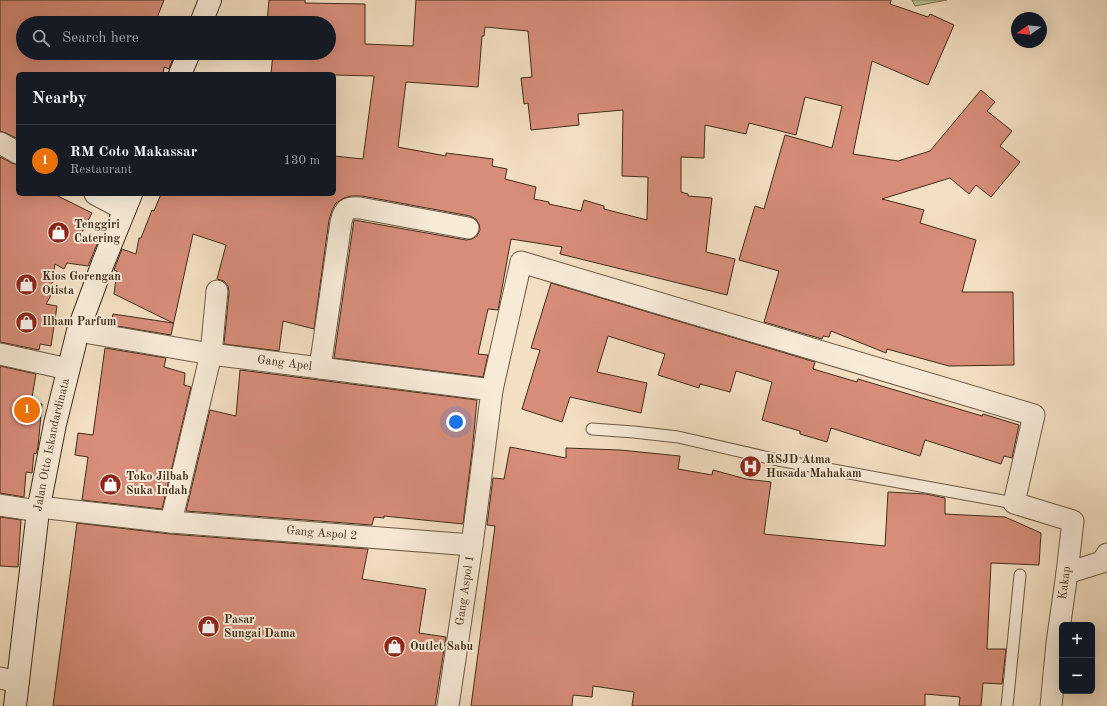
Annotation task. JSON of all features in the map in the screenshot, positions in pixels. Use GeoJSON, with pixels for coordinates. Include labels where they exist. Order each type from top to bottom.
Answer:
{"type":"FeatureCollection","features":[{"type":"Feature","properties":{"kind":"main road"},"geometry":{"type":"LineString","coordinates":[[203,16],[210,0]]}},
{"type":"Feature","properties":{"kind":"main road"},"geometry":{"type":"LineString","coordinates":[[181,72],[186,60]]}},
{"type":"Feature","properties":{"kind":"main road","name":"Jalan Otto Iskandardinata"},"geometry":{"type":"LineString","coordinates":[[15,706],[9,680],[55,424],[78,331],[103,263],[128,202]]}},
{"type":"Feature","properties":{"kind":"street"},"geometry":{"type":"LineString","coordinates":[[0,143],[16,152]]}},
{"type":"Feature","properties":{"kind":"street"},"geometry":{"type":"LineString","coordinates":[[103,196],[128,202]]}},
{"type":"Feature","properties":{"kind":"street"},"geometry":{"type":"LineString","coordinates":[[320,368],[341,222],[345,211],[349,208],[360,208],[468,228]]}},
{"type":"Feature","properties":{"kind":"street","name":"Gang Aspol 1"},"geometry":{"type":"LineString","coordinates":[[448,706],[472,545],[492,390],[521,262],[1034,415],[1014,503]]}},
{"type":"Feature","properties":{"kind":"street"},"geometry":{"type":"LineString","coordinates":[[171,522],[211,354],[217,291]]}},
{"type":"Feature","properties":{"kind":"street","name":"Gang Apel"},"geometry":{"type":"LineString","coordinates":[[78,331],[211,354],[492,390]]}},
{"type":"Feature","properties":{"kind":"street"},"geometry":{"type":"LineString","coordinates":[[0,354],[68,369]]}},
{"type":"Feature","properties":{"kind":"street","name":"Kakap"},"geometry":{"type":"LineString","coordinates":[[1014,503],[1073,521],[1057,643],[1051,706]]}},
{"type":"Feature","properties":{"kind":"street","name":"Gang Aspol 2"},"geometry":{"type":"LineString","coordinates":[[0,506],[171,522],[472,545]]}},
{"type":"Feature","properties":{"kind":"street"},"geometry":{"type":"LineString","coordinates":[[1067,573],[1102,562],[1107,554]]}},
{"type":"Feature","properties":{"kind":"lane"},"geometry":{"type":"LineString","coordinates":[[592,429],[678,437],[778,460],[1014,503]]}},
{"type":"Feature","properties":{"kind":"lane"},"geometry":{"type":"LineString","coordinates":[[1007,706],[1020,575]]}},
{"type":"Feature","properties":{"kind":"green space"},"geometry":{"type":"Polygon","coordinates":[[[912,0],[947,0],[915,6],[912,0]]]}},
{"type":"Feature","properties":{"kind":"building"},"geometry":{"type":"Polygon","coordinates":[[[0,0],[164,0],[158,16],[16,16],[16,60],[172,60],[169,69],[164,67],[163,72],[16,72],[16,138],[0,131],[0,0]]]}},
{"type":"Feature","properties":{"kind":"building"},"geometry":{"type":"Polygon","coordinates":[[[269,0],[305,0],[305,3],[365,4],[365,44],[413,46],[416,0],[891,0],[890,4],[928,17],[930,14],[954,25],[928,85],[872,61],[853,154],[898,161],[930,151],[981,90],[995,102],[987,111],[1012,131],[1000,146],[1020,162],[991,197],[976,185],[969,194],[950,178],[882,199],[924,210],[920,223],[976,240],[962,292],[1013,292],[1014,365],[949,366],[887,349],[886,353],[831,331],[829,337],[823,336],[822,339],[764,322],[779,271],[739,260],[755,206],[764,209],[785,135],[832,148],[842,106],[805,97],[796,135],[749,123],[746,134],[705,125],[704,158],[681,157],[681,192],[688,194],[688,196],[712,198],[706,252],[735,259],[727,295],[560,254],[562,247],[511,239],[498,310],[488,309],[478,354],[488,355],[483,377],[334,358],[354,220],[466,240],[477,236],[480,230],[476,219],[470,216],[362,196],[351,196],[344,198],[336,203],[332,210],[329,220],[314,329],[283,321],[279,351],[224,344],[229,292],[228,286],[224,281],[217,279],[226,245],[193,234],[171,335],[111,325],[113,314],[173,323],[114,294],[117,271],[114,270],[122,249],[136,254],[139,238],[141,238],[152,210],[154,211],[160,196],[336,196],[336,156],[363,159],[374,76],[336,75],[336,72],[271,72],[272,60],[336,60],[336,16],[268,16],[269,0]],[[485,27],[484,36],[482,36],[478,87],[406,82],[398,147],[446,156],[446,153],[493,159],[492,166],[507,169],[505,179],[536,187],[534,199],[581,211],[584,200],[604,206],[604,209],[647,220],[648,177],[622,176],[623,110],[578,114],[579,125],[531,130],[528,103],[524,104],[521,78],[532,77],[528,31],[485,27]]]}},
{"type":"Feature","properties":{"kind":"building"},"geometry":{"type":"Polygon","coordinates":[[[0,157],[16,164],[16,196],[58,196],[92,213],[79,238],[98,242],[88,266],[67,263],[64,269],[55,264],[50,297],[46,304],[57,306],[51,346],[40,344],[39,350],[0,342],[0,157]]]}},
{"type":"Feature","properties":{"kind":"building"},"geometry":{"type":"Polygon","coordinates":[[[551,283],[815,362],[813,369],[857,382],[858,379],[982,416],[983,414],[1019,425],[1012,458],[1004,456],[1001,464],[925,440],[920,456],[831,428],[827,442],[800,434],[800,431],[762,420],[772,382],[736,371],[730,392],[700,384],[699,388],[658,375],[665,354],[608,336],[597,372],[647,383],[641,413],[570,397],[562,422],[522,409],[540,350],[531,348],[551,283]]]}},
{"type":"Feature","properties":{"kind":"building"},"geometry":{"type":"Polygon","coordinates":[[[105,348],[166,358],[164,367],[185,373],[184,385],[191,387],[162,509],[82,500],[88,457],[75,455],[78,433],[93,435],[105,348]]]}},
{"type":"Feature","properties":{"kind":"building"},"geometry":{"type":"Polygon","coordinates":[[[0,366],[36,374],[31,403],[42,404],[38,447],[36,454],[34,453],[32,473],[26,472],[24,497],[0,493],[0,366]]]}},
{"type":"Feature","properties":{"kind":"building"},"geometry":{"type":"Polygon","coordinates":[[[240,370],[477,400],[463,524],[384,516],[384,518],[374,517],[372,525],[186,511],[210,410],[236,416],[240,370]]]}},
{"type":"Feature","properties":{"kind":"building"},"geometry":{"type":"Polygon","coordinates":[[[510,447],[566,458],[566,448],[620,450],[680,456],[678,469],[712,475],[713,470],[746,479],[771,482],[764,534],[885,546],[888,492],[926,494],[945,498],[945,514],[1005,517],[1041,533],[1039,565],[991,563],[987,649],[1006,649],[1002,684],[983,683],[981,706],[959,706],[960,697],[925,694],[925,706],[632,706],[634,692],[593,686],[592,697],[573,695],[572,706],[471,706],[495,526],[487,525],[493,478],[504,479],[510,447]]]}},
{"type":"Feature","properties":{"kind":"building"},"geometry":{"type":"Polygon","coordinates":[[[0,517],[21,520],[18,567],[0,566],[0,517]]]}},
{"type":"Feature","properties":{"kind":"building","name":"Pasar Sungai Dama"},"geometry":{"type":"Polygon","coordinates":[[[77,523],[170,534],[368,549],[362,579],[426,589],[419,633],[446,637],[435,706],[53,706],[77,523]]]}},
{"type":"Feature","properties":{"kind":"place","name":"Tenggiri Catering"},"geometry":{"type":"Point","coordinates":[59,232]}},
{"type":"Feature","properties":{"kind":"place","name":"Kios Gorengan Otista"},"geometry":{"type":"Point","coordinates":[26,284]}},
{"type":"Feature","properties":{"kind":"place","name":"Ilham Parfum"},"geometry":{"type":"Point","coordinates":[27,322]}},
{"type":"Feature","properties":{"kind":"place","name":"RM Coto Makassar"},"geometry":{"type":"Point","coordinates":[27,410]}},
{"type":"Feature","properties":{"kind":"place","name":"RSJD Atma Husada Mahakam"},"geometry":{"type":"Point","coordinates":[750,467]}},
{"type":"Feature","properties":{"kind":"place","name":"Toko Jilbab Suka Indah"},"geometry":{"type":"Point","coordinates":[110,484]}},
{"type":"Feature","properties":{"kind":"place","name":"Pasar Sungai Dama"},"geometry":{"type":"Point","coordinates":[209,627]}},
{"type":"Feature","properties":{"kind":"place","name":"Outlet Sabu"},"geometry":{"type":"Point","coordinates":[394,647]}}]}
